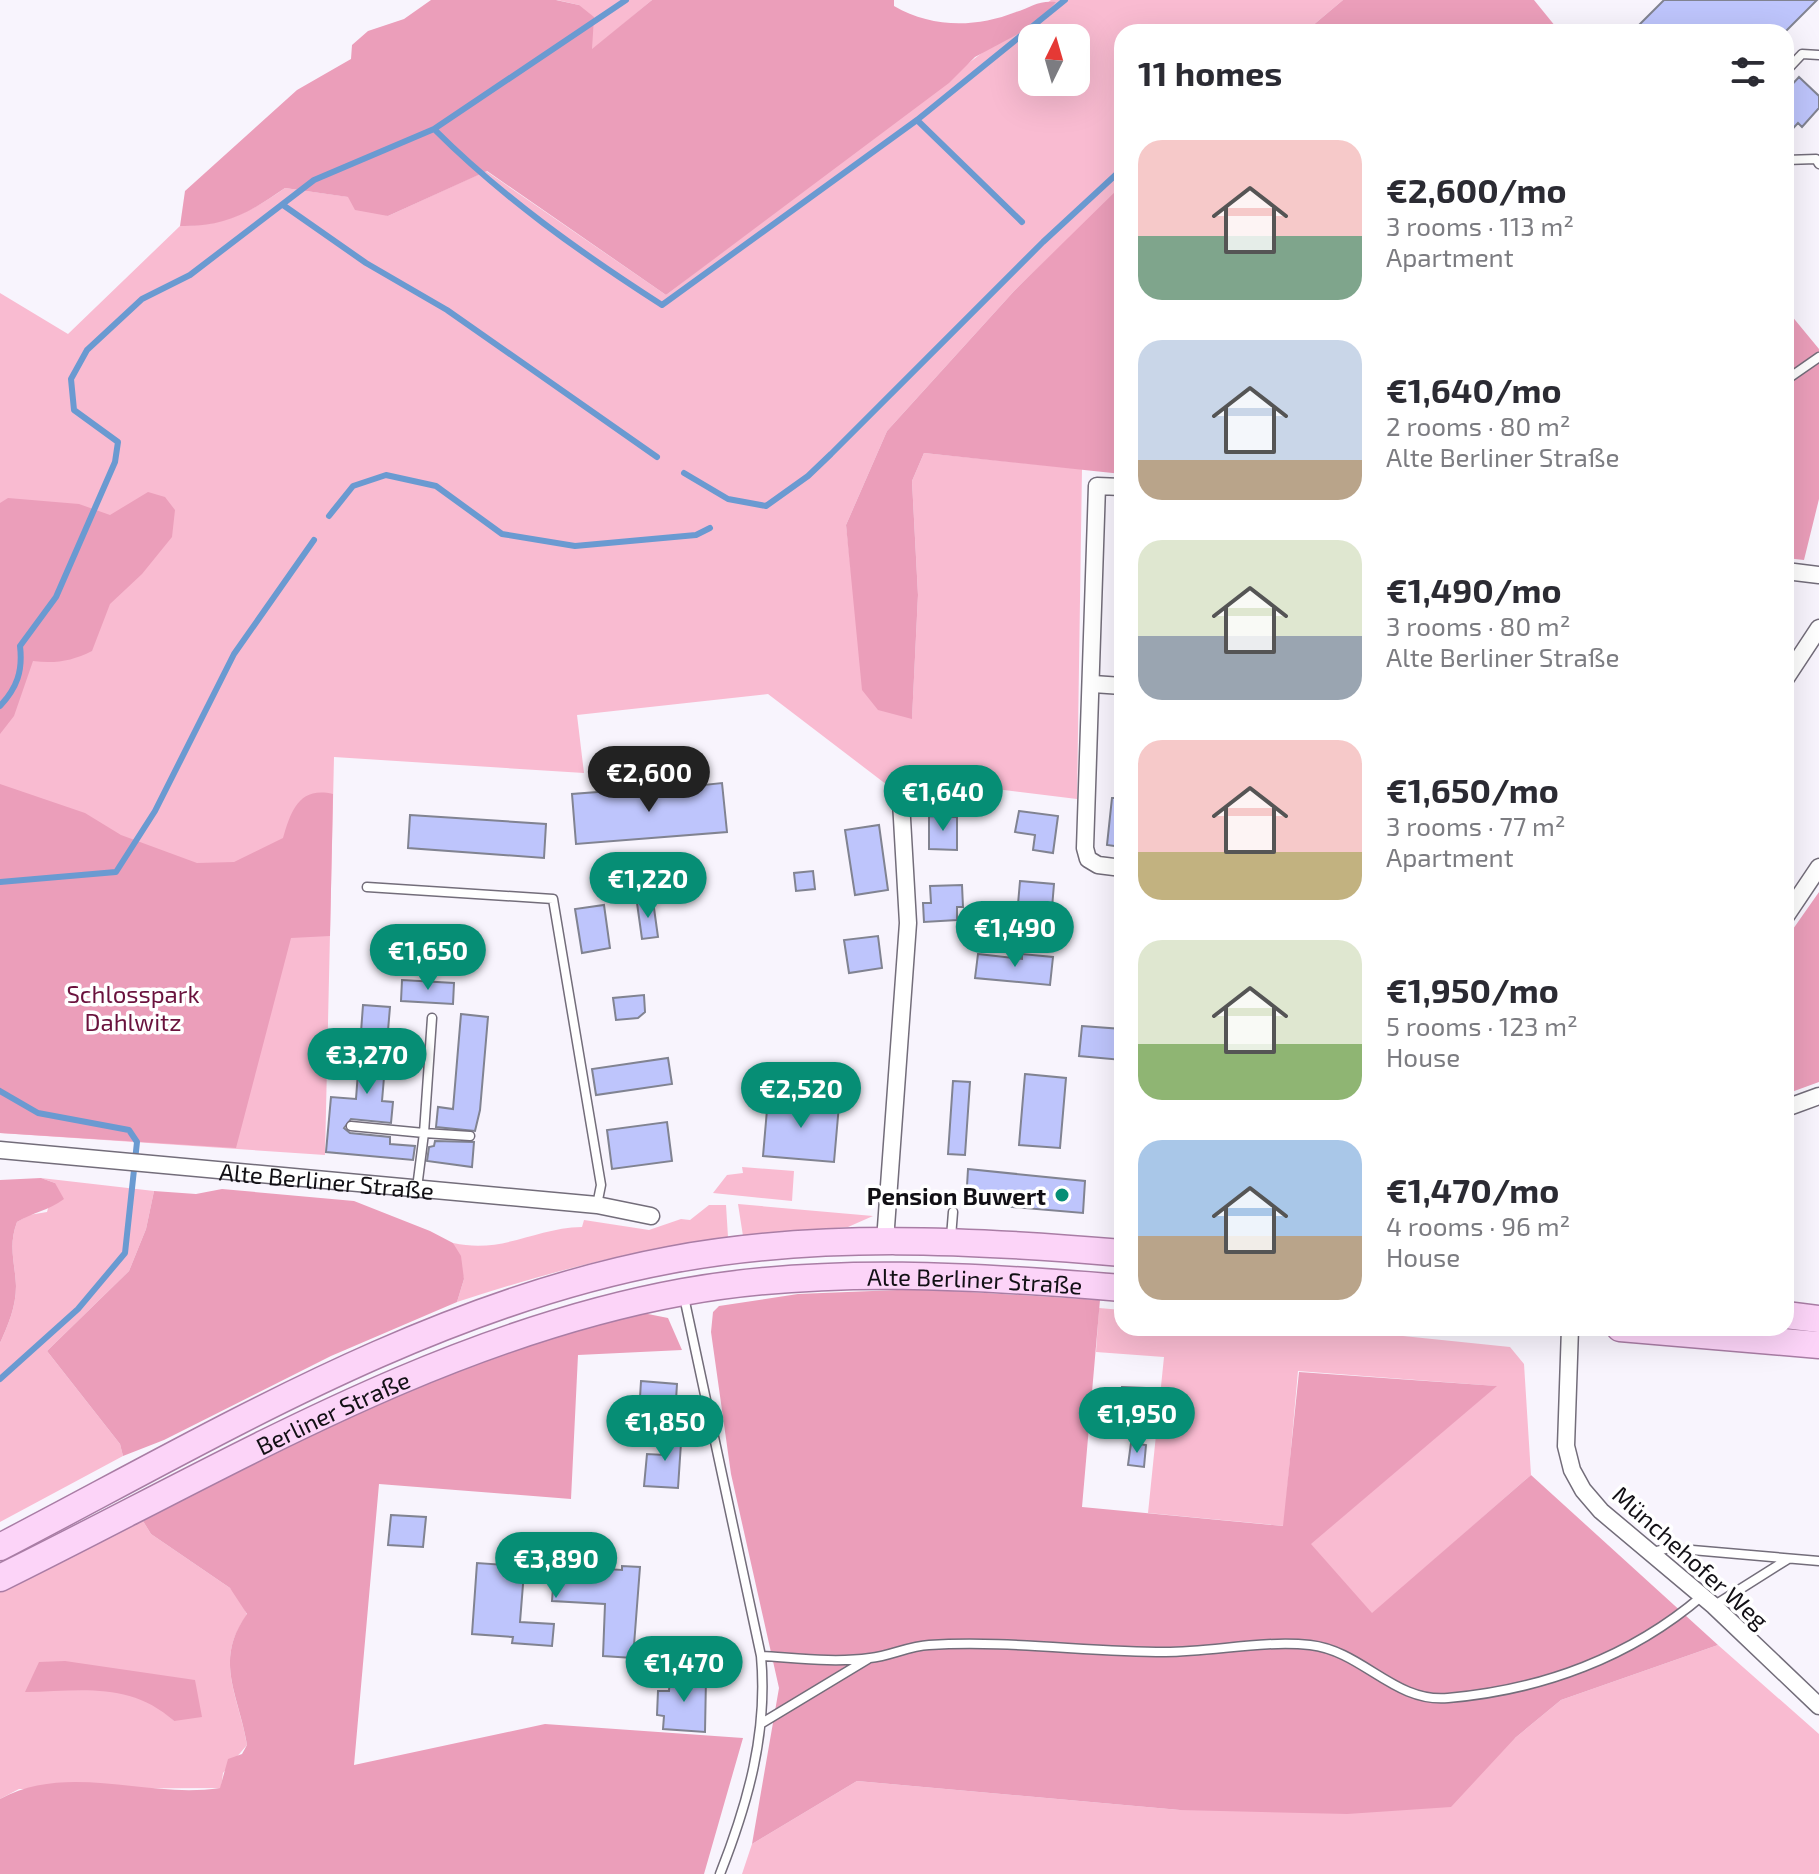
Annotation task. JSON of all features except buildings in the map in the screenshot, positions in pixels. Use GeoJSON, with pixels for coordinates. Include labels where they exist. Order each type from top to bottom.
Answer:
{"type":"FeatureCollection","features":[{"type":"Feature","properties":{"kind":"main road","name":"Alte Berliner Straße"},"geometry":{"type":"LineString","coordinates":[[674,1259],[807,1244],[885,1241],[1114,1252]]}},
{"type":"Feature","properties":{"kind":"main road","name":"Berliner Straße"},"geometry":{"type":"LineString","coordinates":[[0,1547],[302,1390],[418,1337],[577,1281],[674,1259]]}},
{"type":"Feature","properties":{"kind":"main road","name":"Alte Berliner Straße"},"geometry":{"type":"LineString","coordinates":[[683,1292],[800,1278],[870,1276],[994,1278],[1114,1287]]}},
{"type":"Feature","properties":{"kind":"main road","name":"Berliner Straße"},"geometry":{"type":"LineString","coordinates":[[0,1578],[382,1388],[541,1328],[683,1292]]}},
{"type":"Feature","properties":{"kind":"main road"},"geometry":{"type":"LineString","coordinates":[[1794,1316],[1819,1319]]}},
{"type":"Feature","properties":{"kind":"main road"},"geometry":{"type":"LineString","coordinates":[[1714,1336],[1819,1345]]}},
{"type":"Feature","properties":{"kind":"street"},"geometry":{"type":"LineString","coordinates":[[1114,487],[1097,486],[1093,684],[1085,848],[1088,859],[1098,865],[1114,867]]}},
{"type":"Feature","properties":{"kind":"street"},"geometry":{"type":"LineString","coordinates":[[1794,572],[1819,575]]}},
{"type":"Feature","properties":{"kind":"street"},"geometry":{"type":"LineString","coordinates":[[1794,666],[1819,628]]}},
{"type":"Feature","properties":{"kind":"street"},"geometry":{"type":"LineString","coordinates":[[1093,684],[1114,685]]}},
{"type":"Feature","properties":{"kind":"street","name":"Alte Berliner Straße"},"geometry":{"type":"LineString","coordinates":[[885,1241],[908,923],[900,784]]}},
{"type":"Feature","properties":{"kind":"street"},"geometry":{"type":"LineString","coordinates":[[1794,904],[1819,867]]}},
{"type":"Feature","properties":{"kind":"street"},"geometry":{"type":"LineString","coordinates":[[1794,1105],[1819,1096]]}},
{"type":"Feature","properties":{"kind":"street","name":"Alte Berliner Straße"},"geometry":{"type":"LineString","coordinates":[[0,1150],[597,1205],[651,1216]]}},
{"type":"Feature","properties":{"kind":"street","name":"Münchehofer Weg"},"geometry":{"type":"LineString","coordinates":[[1570,1336],[1565,1422],[1572,1470],[1601,1511],[1708,1601],[1819,1706]]}},
{"type":"Feature","properties":{"kind":"lane"},"geometry":{"type":"LineString","coordinates":[[1794,62],[1802,54],[1819,55]]}},
{"type":"Feature","properties":{"kind":"lane"},"geometry":{"type":"LineString","coordinates":[[1794,160],[1816,159],[1819,164]]}},
{"type":"Feature","properties":{"kind":"lane"},"geometry":{"type":"LineString","coordinates":[[1794,374],[1819,357]]}},
{"type":"Feature","properties":{"kind":"lane"},"geometry":{"type":"LineString","coordinates":[[367,887],[553,899],[601,1185],[597,1205]]}},
{"type":"Feature","properties":{"kind":"lane"},"geometry":{"type":"LineString","coordinates":[[417,1189],[432,1018]]}},
{"type":"Feature","properties":{"kind":"lane"},"geometry":{"type":"LineString","coordinates":[[351,1126],[470,1136]]}},
{"type":"Feature","properties":{"kind":"lane"},"geometry":{"type":"LineString","coordinates":[[951,1242],[953,1212]]}},
{"type":"Feature","properties":{"kind":"lane"},"geometry":{"type":"LineString","coordinates":[[683,1292],[761,1656],[762,1723],[757,1756],[720,1874]]}},
{"type":"Feature","properties":{"kind":"lane"},"geometry":{"type":"LineString","coordinates":[[1653,1552],[1669,1548],[1819,1561]]}},
{"type":"Feature","properties":{"kind":"lane"},"geometry":{"type":"LineString","coordinates":[[761,1656],[869,1659],[926,1645],[1166,1652],[1308,1645],[1335,1650],[1365,1664],[1394,1686],[1420,1697],[1447,1698],[1552,1679],[1587,1667],[1789,1558]]}},
{"type":"Feature","properties":{"kind":"lane"},"geometry":{"type":"LineString","coordinates":[[762,1723],[869,1659]]}},
{"type":"Feature","properties":{"kind":"green space"},"geometry":{"type":"Polygon","coordinates":[[[431,0],[556,0],[579,5],[594,17],[592,49],[652,0],[894,0],[894,6],[908,13],[938,22],[954,23],[985,21],[1040,3],[1056,2],[1036,24],[1018,24],[1018,34],[975,57],[949,83],[666,295],[487,171],[388,216],[355,210],[348,197],[285,188],[236,217],[210,224],[180,226],[185,191],[297,90],[351,59],[352,45],[368,31],[404,19],[431,0]]]}},
{"type":"Feature","properties":{"kind":"green space"},"geometry":{"type":"Polygon","coordinates":[[[557,0],[652,0],[592,50],[579,5],[557,0]]]}},
{"type":"Feature","properties":{"kind":"green space"},"geometry":{"type":"Polygon","coordinates":[[[1051,0],[1343,0],[1314,24],[1114,24],[1114,195],[1015,290],[887,431],[846,525],[855,605],[912,718],[918,595],[912,481],[924,453],[1082,469],[1077,799],[980,787],[977,809],[912,804],[768,694],[577,715],[584,773],[334,757],[325,1155],[0,1133],[0,293],[68,334],[180,226],[236,216],[285,188],[349,197],[388,216],[486,171],[666,295],[1018,25],[1018,96],[1090,96],[1090,24],[1020,24],[1051,0]]]}},
{"type":"Feature","properties":{"kind":"green space"},"geometry":{"type":"Polygon","coordinates":[[[1343,0],[1534,0],[1554,24],[1314,24],[1343,0]]]}},
{"type":"Feature","properties":{"kind":"green space"},"geometry":{"type":"Polygon","coordinates":[[[1114,193],[1114,473],[924,453],[912,481],[918,595],[912,719],[878,710],[862,690],[846,525],[887,431],[1015,290],[1114,193]]]}},
{"type":"Feature","properties":{"kind":"green space"},"geometry":{"type":"Polygon","coordinates":[[[1794,319],[1819,349],[1819,499],[1804,560],[1794,559],[1794,319]]]}},
{"type":"Feature","properties":{"kind":"green space"},"geometry":{"type":"Polygon","coordinates":[[[148,492],[165,497],[175,510],[172,537],[142,574],[110,604],[92,651],[63,661],[33,661],[14,716],[0,734],[0,503],[8,498],[79,504],[110,515],[148,492]]]}},
{"type":"Feature","properties":{"kind":"green space","name":"Schlosspark Dahlwitz"},"geometry":{"type":"Polygon","coordinates":[[[0,784],[85,813],[121,835],[197,863],[234,862],[283,838],[293,810],[304,797],[321,792],[333,794],[330,936],[291,938],[236,1148],[0,1133],[0,784]]]}},
{"type":"Feature","properties":{"kind":"green space"},"geometry":{"type":"Polygon","coordinates":[[[1819,892],[1819,1082],[1794,1091],[1794,928],[1819,892]]]}},
{"type":"Feature","properties":{"kind":"green space"},"geometry":{"type":"Polygon","coordinates":[[[742,1167],[794,1171],[792,1201],[713,1193],[727,1175],[743,1173],[742,1167]]]}},
{"type":"Feature","properties":{"kind":"green space"},"geometry":{"type":"Polygon","coordinates":[[[41,1178],[154,1191],[146,1229],[129,1271],[47,1351],[120,1444],[123,1456],[0,1522],[0,1343],[15,1301],[12,1246],[17,1222],[29,1215],[47,1212],[55,1183],[41,1178]]]}},
{"type":"Feature","properties":{"kind":"green space"},"geometry":{"type":"Polygon","coordinates":[[[41,1178],[55,1183],[64,1199],[17,1222],[12,1246],[15,1301],[0,1343],[0,1180],[41,1178]]]}},
{"type":"Feature","properties":{"kind":"green space"},"geometry":{"type":"Polygon","coordinates":[[[222,1189],[354,1201],[430,1231],[453,1243],[461,1256],[464,1279],[457,1302],[331,1356],[164,1440],[123,1456],[120,1444],[47,1351],[129,1271],[146,1229],[154,1191],[196,1194],[222,1189]]]}},
{"type":"Feature","properties":{"kind":"green space"},"geometry":{"type":"Polygon","coordinates":[[[738,1204],[873,1216],[848,1227],[743,1236],[738,1204]]]}},
{"type":"Feature","properties":{"kind":"green space"},"geometry":{"type":"Polygon","coordinates":[[[709,1205],[726,1205],[728,1237],[591,1263],[457,1302],[464,1279],[453,1243],[471,1246],[504,1243],[549,1231],[582,1227],[584,1220],[649,1230],[681,1219],[690,1220],[709,1205]]]}},
{"type":"Feature","properties":{"kind":"green space"},"geometry":{"type":"Polygon","coordinates":[[[922,1289],[1100,1300],[1082,1507],[1283,1526],[1299,1372],[1497,1386],[1311,1544],[1372,1613],[1531,1475],[1718,1645],[1561,1700],[1515,1738],[1451,1807],[1347,1814],[1180,1810],[857,1781],[752,1844],[779,1688],[731,1474],[711,1332],[713,1312],[719,1306],[798,1294],[922,1289]]]}},
{"type":"Feature","properties":{"kind":"green space"},"geometry":{"type":"Polygon","coordinates":[[[1099,1308],[1114,1309],[1114,1336],[1403,1336],[1510,1347],[1524,1364],[1531,1475],[1372,1614],[1310,1544],[1496,1386],[1298,1371],[1284,1526],[1148,1513],[1164,1357],[1096,1352],[1099,1308]]]}},
{"type":"Feature","properties":{"kind":"green space"},"geometry":{"type":"Polygon","coordinates":[[[643,1313],[668,1318],[682,1350],[578,1355],[571,1499],[379,1484],[354,1765],[545,1724],[743,1738],[704,1874],[0,1874],[0,1799],[26,1788],[53,1783],[192,1790],[220,1788],[228,1759],[242,1754],[247,1745],[230,1663],[237,1631],[247,1614],[230,1588],[151,1534],[143,1521],[322,1428],[414,1386],[508,1350],[643,1313]]]}},
{"type":"Feature","properties":{"kind":"green space"},"geometry":{"type":"Polygon","coordinates":[[[143,1521],[151,1534],[239,1596],[247,1615],[237,1631],[230,1663],[247,1745],[223,1773],[221,1788],[19,1789],[0,1799],[0,1591],[143,1521]],[[195,1680],[115,1691],[153,1702],[174,1721],[195,1680]]]}},
{"type":"Feature","properties":{"kind":"green space"},"geometry":{"type":"Polygon","coordinates":[[[1718,1645],[1819,1734],[1819,1874],[742,1874],[752,1844],[857,1781],[1180,1810],[1515,1738],[1561,1700],[1718,1645]]]}},
{"type":"Feature","properties":{"kind":"green space"},"geometry":{"type":"Polygon","coordinates":[[[65,1661],[195,1680],[202,1717],[174,1721],[140,1699],[104,1691],[25,1692],[39,1662],[65,1661]]]}},
{"type":"Feature","properties":{"kind":"waterway"},"geometry":{"type":"LineString","coordinates":[[0,706],[18,679],[20,646],[56,597],[115,462],[118,442],[74,410],[71,379],[87,350],[142,299],[190,275],[314,180],[434,129],[626,0]]}},
{"type":"Feature","properties":{"kind":"waterway"},"geometry":{"type":"LineString","coordinates":[[434,129],[487,178],[543,223],[662,305],[917,120],[1065,0]]}},
{"type":"Feature","properties":{"kind":"waterway"},"geometry":{"type":"LineString","coordinates":[[917,120],[1022,222]]}},
{"type":"Feature","properties":{"kind":"waterway"},"geometry":{"type":"LineString","coordinates":[[684,473],[728,499],[766,506],[808,476],[1043,242],[1114,176]]}},
{"type":"Feature","properties":{"kind":"waterway"},"geometry":{"type":"LineString","coordinates":[[283,205],[366,263],[447,310],[657,457]]}},
{"type":"Feature","properties":{"kind":"waterway"},"geometry":{"type":"LineString","coordinates":[[329,516],[353,486],[386,475],[436,486],[502,534],[575,546],[696,535],[710,528]]}},
{"type":"Feature","properties":{"kind":"waterway"},"geometry":{"type":"LineString","coordinates":[[0,882],[116,872],[155,811],[234,654],[314,540]]}},
{"type":"Feature","properties":{"kind":"waterway"},"geometry":{"type":"LineString","coordinates":[[0,1091],[38,1113],[129,1130],[137,1142],[125,1253],[78,1309],[0,1379]]}},
{"type":"Feature","properties":{"kind":"place","name":"Pension Buwert"},"geometry":{"type":"Point","coordinates":[1062,1195]}}]}
